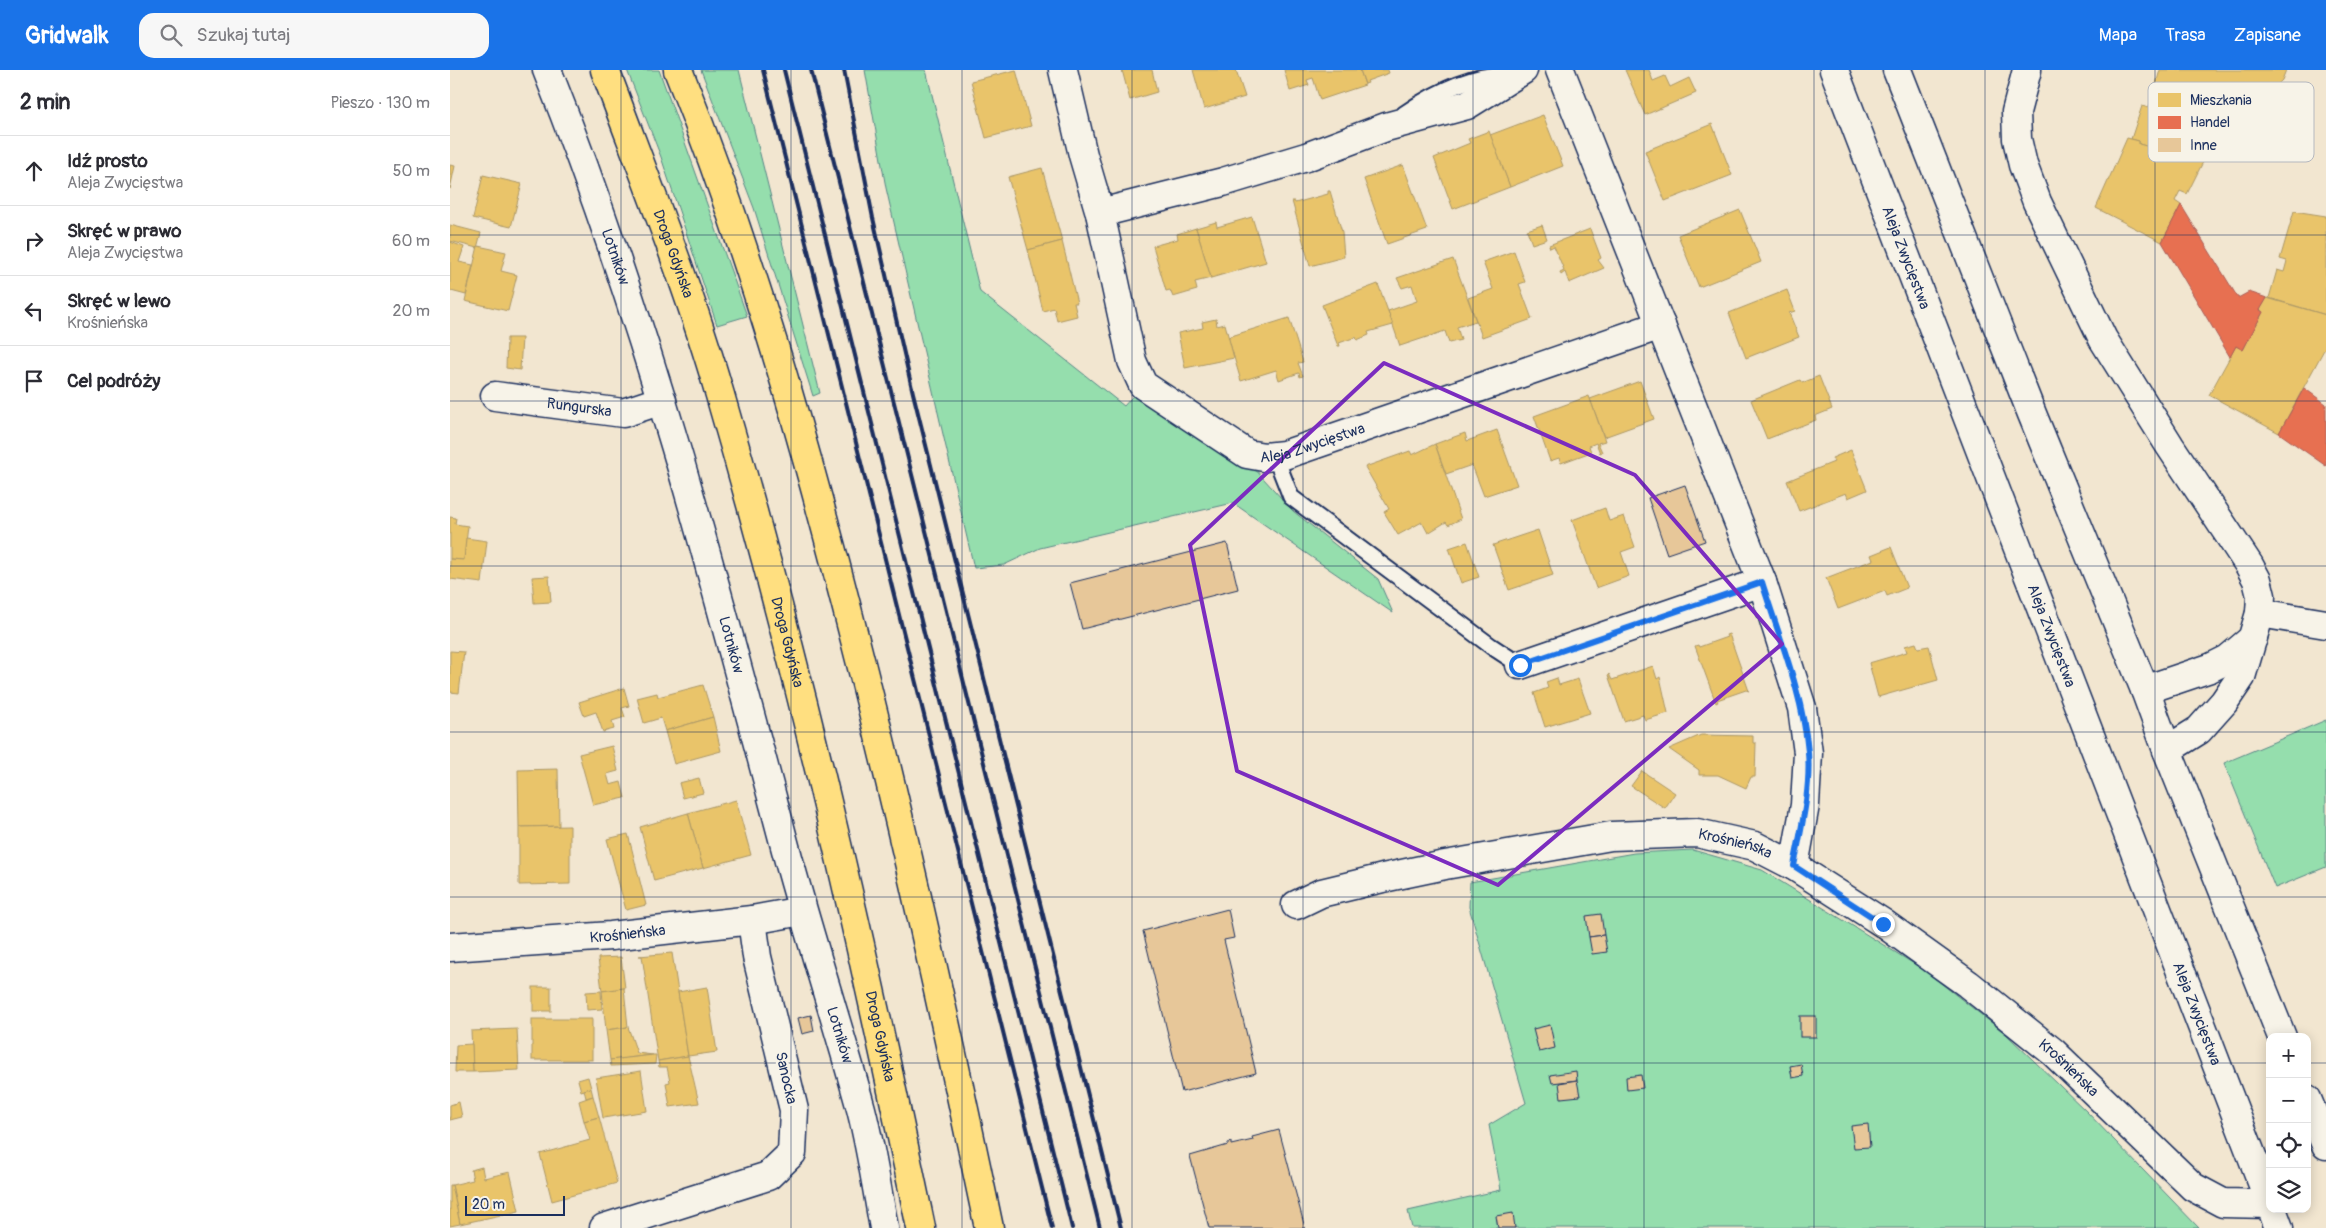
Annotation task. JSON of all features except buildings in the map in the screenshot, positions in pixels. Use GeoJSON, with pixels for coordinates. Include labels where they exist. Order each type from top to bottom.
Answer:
{"type":"FeatureCollection","features":[{"type":"Feature","properties":{"kind":"main road","name":"Droga Gdyńska"},"geometry":{"type":"LineString","coordinates":[[605,70],[685,284],[744,481],[864,961],[921,1228]]}},
{"type":"Feature","properties":{"kind":"main road"},"geometry":{"type":"LineString","coordinates":[[678,70],[720,181],[769,325],[826,523],[940,994],[989,1228]]}},
{"type":"Feature","properties":{"kind":"street","name":"Lotników"},"geometry":{"type":"LineString","coordinates":[[547,70],[609,235],[662,400],[736,657],[802,911],[862,1112],[884,1228]]}},
{"type":"Feature","properties":{"kind":"street","name":"Aleja Zwycięstwa"},"geometry":{"type":"LineString","coordinates":[[1063,70],[1083,155],[1100,213],[1132,361],[1143,385],[1247,454],[1264,457],[1275,456],[1661,325]]}},
{"type":"Feature","properties":{"kind":"street"},"geometry":{"type":"LineString","coordinates":[[1560,70],[1762,582],[1802,708],[1808,754],[1806,805],[1794,866]]}},
{"type":"Feature","properties":{"kind":"street","name":"Aleja Zwycięstwa"},"geometry":{"type":"LineString","coordinates":[[1834,70],[2266,1193]]}},
{"type":"Feature","properties":{"kind":"street"},"geometry":{"type":"LineString","coordinates":[[1896,70],[2028,405],[2145,690],[2167,750],[2280,1033]]}},
{"type":"Feature","properties":{"kind":"street"},"geometry":{"type":"LineString","coordinates":[[2027,70],[2016,112],[2017,139],[2023,165],[2037,202],[2103,339],[2257,580],[2261,596],[2257,626],[2240,677],[2224,702],[2199,730],[2167,750]]}},
{"type":"Feature","properties":{"kind":"street"},"geometry":{"type":"LineString","coordinates":[[1100,213],[1223,182],[1306,157],[1386,127],[1468,105],[1520,72]]}},
{"type":"Feature","properties":{"kind":"street","name":"Rungurska"},"geometry":{"type":"LineString","coordinates":[[495,396],[623,414],[662,400]]}},
{"type":"Feature","properties":{"kind":"street"},"geometry":{"type":"LineString","coordinates":[[1520,665],[1762,582]]}},
{"type":"Feature","properties":{"kind":"street"},"geometry":{"type":"LineString","coordinates":[[2145,690],[2210,668],[2228,659],[2257,626],[2326,624]]}},
{"type":"Feature","properties":{"kind":"street","name":"Krośnieńska"},"geometry":{"type":"LineString","coordinates":[[1296,905],[1321,894],[1400,875],[1611,836],[1697,833],[1755,846],[1794,866],[1883,924],[1960,978],[2045,1046],[2097,1092],[2193,1187],[2223,1204],[2266,1203]]}},
{"type":"Feature","properties":{"kind":"street","name":"Krośnieńska"},"geometry":{"type":"LineString","coordinates":[[450,947],[611,936],[752,920],[802,911]]}},
{"type":"Feature","properties":{"kind":"street","name":"Sanocka"},"geometry":{"type":"LineString","coordinates":[[604,1228],[768,1176],[792,1153],[794,1110],[757,957],[752,920]]}},
{"type":"Feature","properties":{"kind":"street"},"geometry":{"type":"LineString","coordinates":[[2311,1109],[2326,1145]]}},
{"type":"Feature","properties":{"kind":"street"},"geometry":{"type":"LineString","coordinates":[[2273,1213],[2279,1228]]}},
{"type":"Feature","properties":{"kind":"lane"},"geometry":{"type":"LineString","coordinates":[[1275,456],[1291,497],[1491,646],[1520,665]]}},
{"type":"Feature","properties":{"kind":"highlighted area"},"geometry":{"type":"Polygon","coordinates":[[[1384,363],[1635,475],[1782,644],[1498,885],[1237,771],[1190,545],[1384,363]]]}},
{"type":"Feature","properties":{"kind":"green space"},"geometry":{"type":"Polygon","coordinates":[[[627,70],[659,70],[747,316],[717,325],[661,157],[627,70]]]}},
{"type":"Feature","properties":{"kind":"green space"},"geometry":{"type":"Polygon","coordinates":[[[701,70],[739,70],[820,393],[813,396],[754,208],[701,70]]]}},
{"type":"Feature","properties":{"kind":"green space"},"geometry":{"type":"Polygon","coordinates":[[[865,70],[926,70],[980,292],[1124,406],[1138,390],[1253,467],[1293,511],[1378,579],[1393,613],[1233,503],[1040,548],[1004,565],[974,568],[886,188],[865,70]]]}},
{"type":"Feature","properties":{"kind":"green space"},"geometry":{"type":"Polygon","coordinates":[[[2326,720],[2326,867],[2275,888],[2224,763],[2326,720]]]}},
{"type":"Feature","properties":{"kind":"green space"},"geometry":{"type":"Polygon","coordinates":[[[1693,850],[1762,870],[1924,970],[2006,1034],[2086,1111],[2199,1228],[1412,1228],[1408,1211],[1501,1190],[1489,1125],[1526,1103],[1469,907],[1470,882],[1634,853],[1693,850]]]}},
{"type":"Feature","properties":{"kind":"railway"},"geometry":{"type":"LineString","coordinates":[[763,70],[1052,1228]]}},
{"type":"Feature","properties":{"kind":"railway"},"geometry":{"type":"LineString","coordinates":[[784,70],[1072,1228]]}},
{"type":"Feature","properties":{"kind":"railway"},"geometry":{"type":"LineString","coordinates":[[811,70],[1100,1228]]}},
{"type":"Feature","properties":{"kind":"railway"},"geometry":{"type":"LineString","coordinates":[[844,70],[873,218],[913,393],[1121,1228]]}},
{"type":"Feature","properties":{"kind":"route"},"geometry":{"type":"LineString","coordinates":[[1520,665],[1762,582],[1802,708],[1808,754],[1806,805],[1794,866],[1883,924]]}}]}
